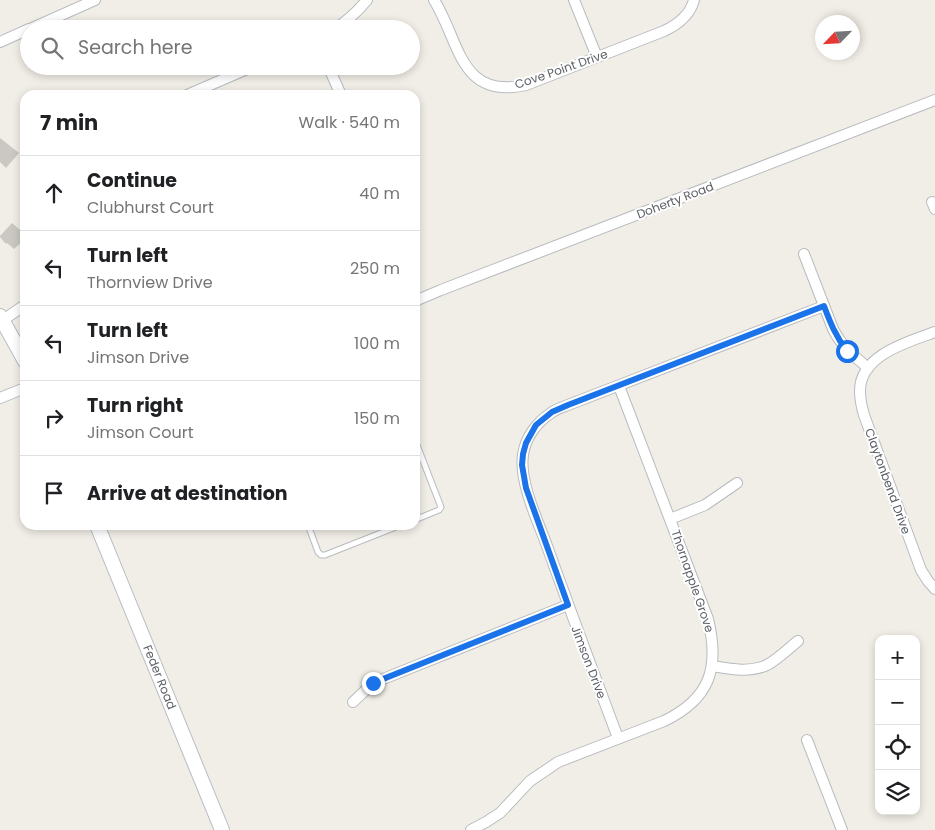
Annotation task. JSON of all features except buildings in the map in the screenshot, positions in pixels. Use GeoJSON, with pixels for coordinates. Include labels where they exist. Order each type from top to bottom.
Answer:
{"type":"FeatureCollection","features":[{"type":"Feature","properties":{"kind":"main road"},"geometry":{"type":"LineString","coordinates":[[1,318],[20,352]]}},
{"type":"Feature","properties":{"kind":"main road","name":"Feder Road"},"geometry":{"type":"LineString","coordinates":[[99,530],[222,830]]}},
{"type":"Feature","properties":{"kind":"street"},"geometry":{"type":"LineString","coordinates":[[49,20],[95,0]]}},
{"type":"Feature","properties":{"kind":"street"},"geometry":{"type":"LineString","coordinates":[[347,20],[367,0]]}},
{"type":"Feature","properties":{"kind":"street","name":"Cove Point Drive"},"geometry":{"type":"LineString","coordinates":[[434,0],[461,58],[472,73],[488,84],[513,88],[526,85],[664,32],[687,14],[693,2]]}},
{"type":"Feature","properties":{"kind":"street"},"geometry":{"type":"LineString","coordinates":[[574,0],[597,57]]}},
{"type":"Feature","properties":{"kind":"street"},"geometry":{"type":"LineString","coordinates":[[0,42],[20,33]]}},
{"type":"Feature","properties":{"kind":"street"},"geometry":{"type":"LineString","coordinates":[[199,90],[233,75]]}},
{"type":"Feature","properties":{"kind":"street"},"geometry":{"type":"LineString","coordinates":[[332,75],[338,90]]}},
{"type":"Feature","properties":{"kind":"street","name":"Doherty Road"},"geometry":{"type":"LineString","coordinates":[[420,299],[935,100]]}},
{"type":"Feature","properties":{"kind":"street"},"geometry":{"type":"LineString","coordinates":[[804,254],[839,341],[847,351],[868,368],[878,357],[893,348],[935,332]]}},
{"type":"Feature","properties":{"kind":"street"},"geometry":{"type":"LineString","coordinates":[[619,386],[824,306]]}},
{"type":"Feature","properties":{"kind":"street"},"geometry":{"type":"LineString","coordinates":[[1,318],[20,308]]}},
{"type":"Feature","properties":{"kind":"street","name":"Claytonbend Drive"},"geometry":{"type":"LineString","coordinates":[[868,368],[862,379],[860,391],[864,415],[921,570],[935,589]]}},
{"type":"Feature","properties":{"kind":"street","name":"Jimson Drive"},"geometry":{"type":"LineString","coordinates":[[618,738],[526,488],[522,465],[526,443],[536,425],[552,412],[619,386]]}},
{"type":"Feature","properties":{"kind":"street","name":"Thornapple Grove"},"geometry":{"type":"LineString","coordinates":[[471,830],[500,813],[530,782],[558,762],[675,716],[695,700],[702,691],[712,666],[714,653],[708,619],[619,386]]}},
{"type":"Feature","properties":{"kind":"street"},"geometry":{"type":"LineString","coordinates":[[0,398],[20,390]]}},
{"type":"Feature","properties":{"kind":"street"},"geometry":{"type":"LineString","coordinates":[[670,519],[705,505],[737,483]]}},
{"type":"Feature","properties":{"kind":"street"},"geometry":{"type":"LineString","coordinates":[[353,702],[373,683],[568,605]]}},
{"type":"Feature","properties":{"kind":"street"},"geometry":{"type":"LineString","coordinates":[[712,666],[747,670],[757,668],[767,664],[798,641]]}},
{"type":"Feature","properties":{"kind":"street"},"geometry":{"type":"LineString","coordinates":[[807,740],[838,829]]}},
{"type":"Feature","properties":{"kind":"lane"},"geometry":{"type":"LineString","coordinates":[[420,452],[442,507],[439,510],[420,516]]}},
{"type":"Feature","properties":{"kind":"lane"},"geometry":{"type":"LineString","coordinates":[[310,530],[318,552],[321,555],[325,555],[388,530]]}},
{"type":"Feature","properties":{"kind":"route"},"geometry":{"type":"LineString","coordinates":[[373,683],[568,605],[526,488],[522,465],[526,443],[536,425],[552,412],[824,306],[839,341],[847,351]]}}]}
